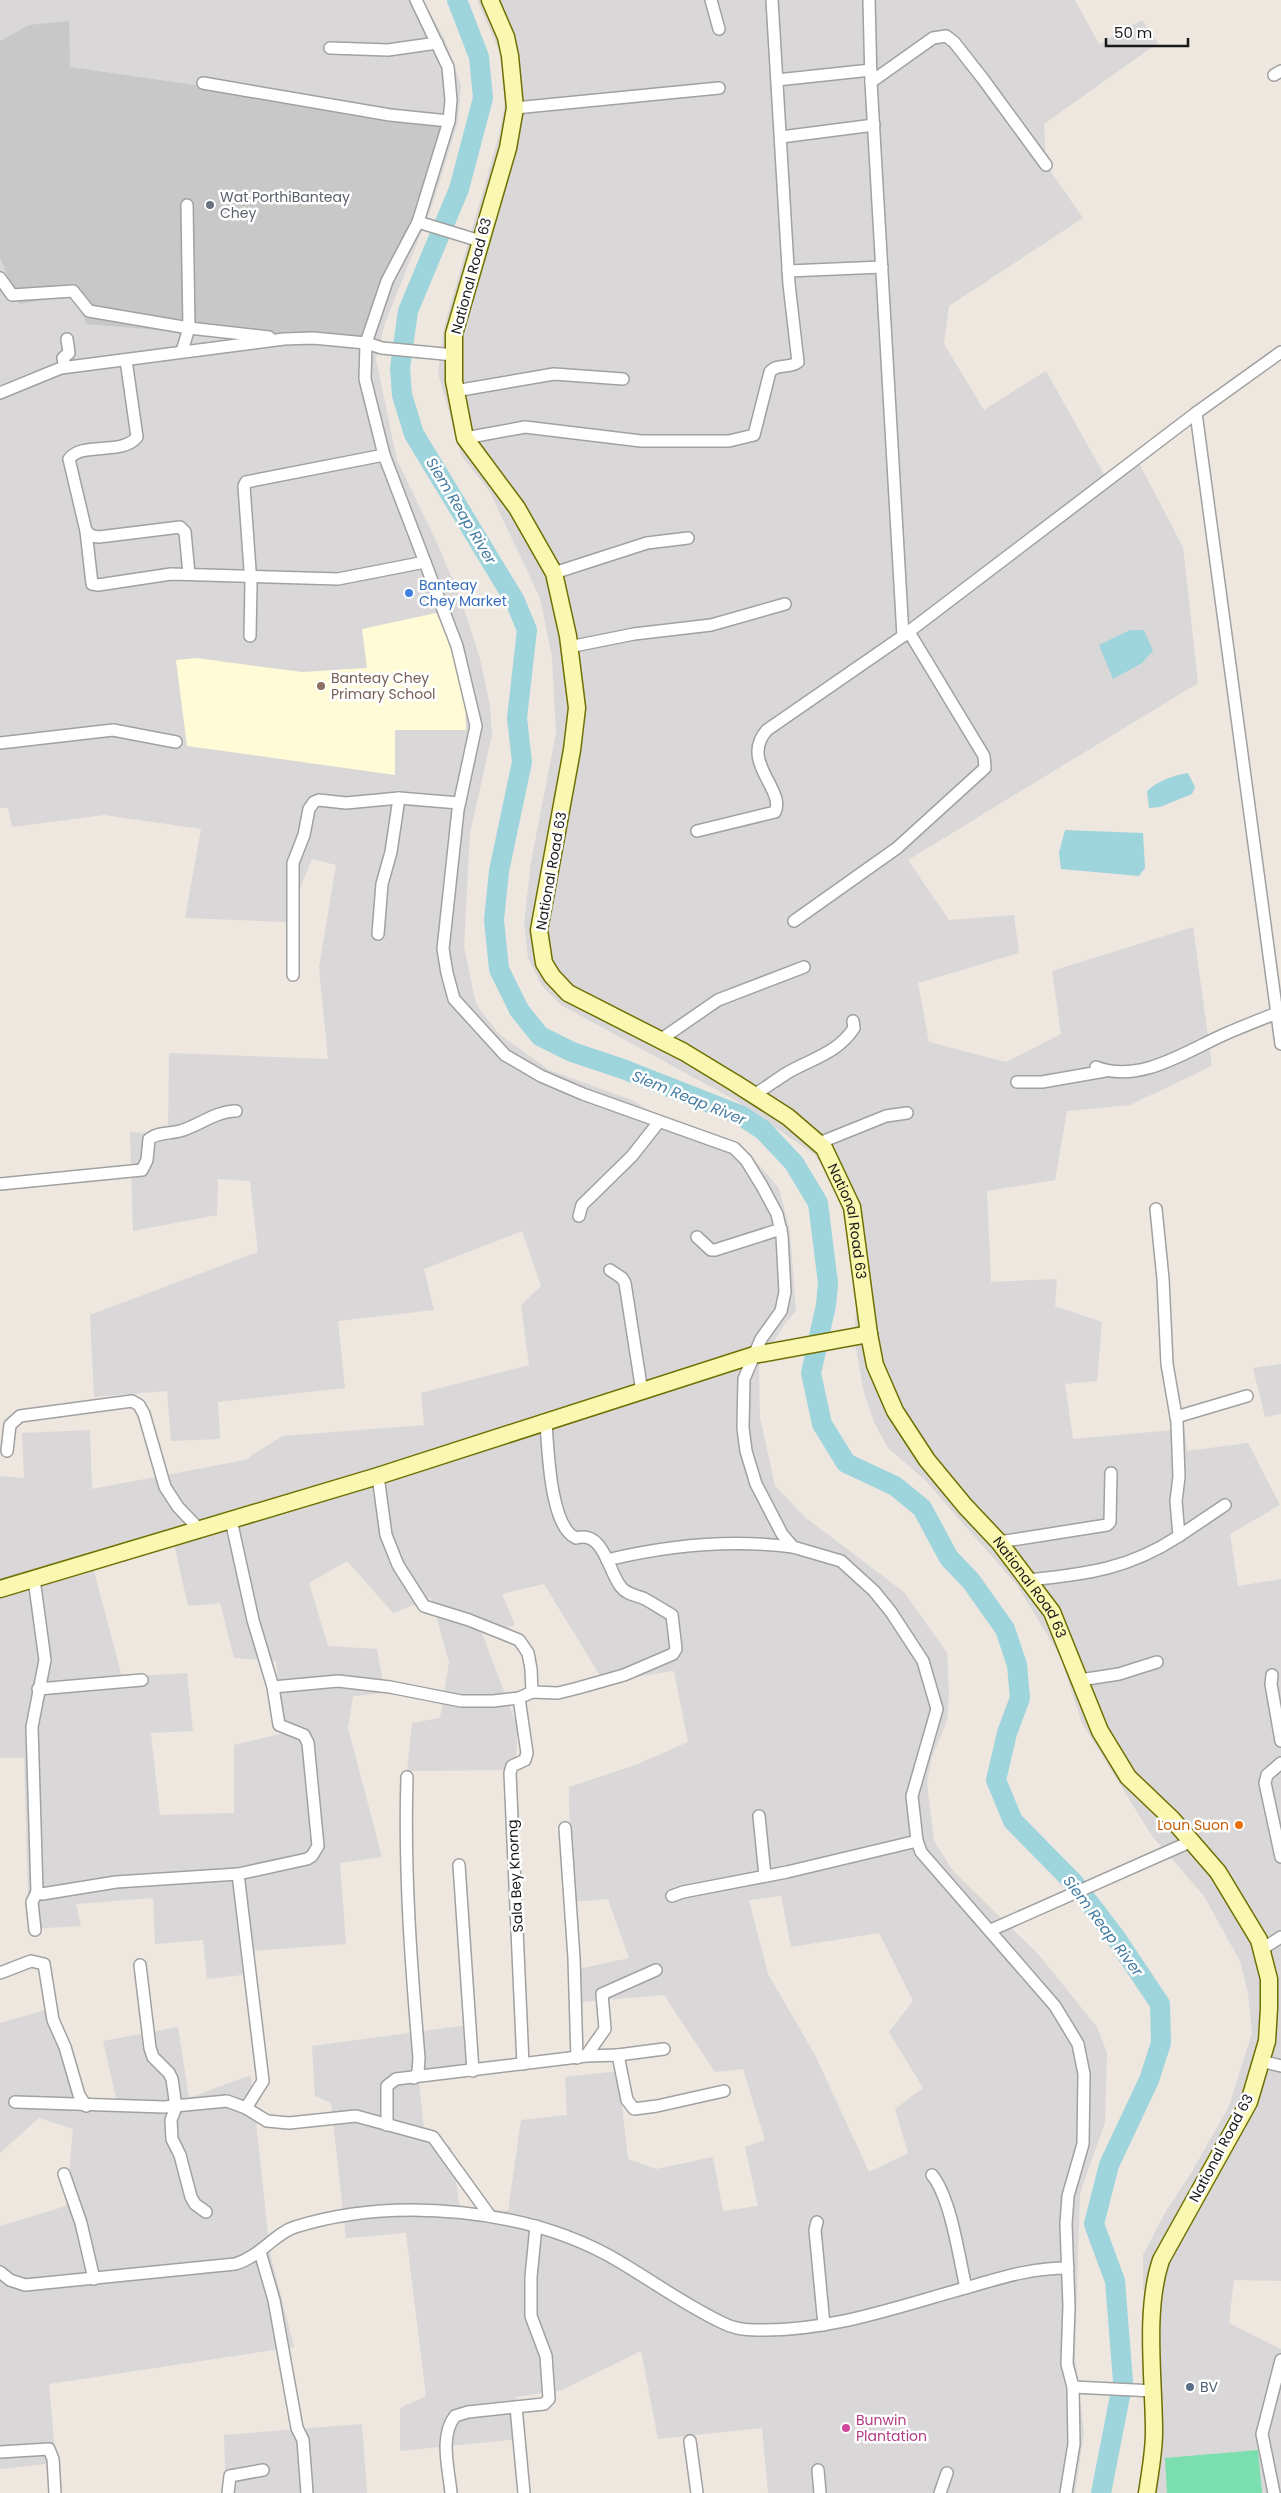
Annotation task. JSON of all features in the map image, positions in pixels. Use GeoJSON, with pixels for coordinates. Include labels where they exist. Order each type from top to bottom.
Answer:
{"type":"FeatureCollection","features":[{"type":"Feature","properties":{"kind":"street"},"geometry":{"type":"LineString","coordinates":[[416,0],[448,67],[451,100],[449,121],[423,223],[388,281],[366,343],[366,380],[384,455],[457,646],[476,726],[459,803],[443,949],[454,999],[504,1056],[549,1080],[658,1123],[734,1148],[756,1173],[777,1214],[781,1229],[785,1284],[781,1311],[761,1339],[760,1354],[744,1379],[743,1419],[746,1451],[756,1484],[773,1520],[793,1547]]}},
{"type":"Feature","properties":{"kind":"street","name":"National Road 63"},"geometry":{"type":"LineString","coordinates":[[490,0],[506,37],[510,56],[515,108],[508,148],[454,334],[455,391],[465,438],[517,508],[554,573],[569,647],[577,708],[572,750],[539,930],[542,955],[552,976],[568,992],[660,1040],[754,1096],[788,1117],[819,1144],[834,1166],[852,1207],[869,1334],[875,1364],[895,1411],[927,1460],[965,1506],[999,1542],[1052,1612],[1100,1731],[1128,1777],[1192,1841],[1218,1872],[1248,1921],[1262,1949],[1269,1979],[1267,2041],[1249,2102],[1166,2252],[1158,2271],[1146,2391],[1154,2435],[1147,2493]]}},
{"type":"Feature","properties":{"kind":"street"},"geometry":{"type":"LineString","coordinates":[[711,0],[719,29]]}},
{"type":"Feature","properties":{"kind":"street"},"geometry":{"type":"LineString","coordinates":[[465,438],[525,427],[641,441],[728,441],[749,438],[756,430],[770,372],[775,367],[795,365],[798,362],[788,271],[772,0]]}},
{"type":"Feature","properties":{"kind":"street"},"geometry":{"type":"LineString","coordinates":[[794,921],[896,848],[986,768],[984,756],[906,634],[882,267],[868,0]]}},
{"type":"Feature","properties":{"kind":"street"},"geometry":{"type":"LineString","coordinates":[[871,82],[933,38],[946,36],[954,42],[978,72],[1046,165]]}},
{"type":"Feature","properties":{"kind":"street"},"geometry":{"type":"LineString","coordinates":[[330,48],[388,50],[437,43]]}},
{"type":"Feature","properties":{"kind":"street"},"geometry":{"type":"LineString","coordinates":[[777,80],[871,70]]}},
{"type":"Feature","properties":{"kind":"street"},"geometry":{"type":"LineString","coordinates":[[203,83],[390,115],[449,121]]}},
{"type":"Feature","properties":{"kind":"street"},"geometry":{"type":"LineString","coordinates":[[515,108],[719,88]]}},
{"type":"Feature","properties":{"kind":"street"},"geometry":{"type":"LineString","coordinates":[[780,136],[874,124]]}},
{"type":"Feature","properties":{"kind":"street"},"geometry":{"type":"LineString","coordinates":[[182,352],[189,328],[187,204]]}},
{"type":"Feature","properties":{"kind":"street"},"geometry":{"type":"LineString","coordinates":[[423,223],[480,241]]}},
{"type":"Feature","properties":{"kind":"street"},"geometry":{"type":"LineString","coordinates":[[788,271],[882,267]]}},
{"type":"Feature","properties":{"kind":"street"},"geometry":{"type":"LineString","coordinates":[[0,278],[12,295],[19,296],[73,290],[89,311],[189,328],[237,332],[284,339]]}},
{"type":"Feature","properties":{"kind":"street"},"geometry":{"type":"LineString","coordinates":[[0,393],[64,367],[284,339],[313,338],[366,343],[382,348],[454,356]]}},
{"type":"Feature","properties":{"kind":"street"},"geometry":{"type":"LineString","coordinates":[[64,367],[63,358],[69,353],[67,339]]}},
{"type":"Feature","properties":{"kind":"street"},"geometry":{"type":"LineString","coordinates":[[697,831],[775,812],[778,803],[759,758],[760,738],[767,730],[906,634],[1196,413],[1281,352]]}},
{"type":"Feature","properties":{"kind":"street"},"geometry":{"type":"LineString","coordinates":[[126,360],[137,437],[125,445],[83,452],[71,456],[69,459],[86,531],[92,584],[98,585],[171,574],[338,579],[425,562]]}},
{"type":"Feature","properties":{"kind":"street"},"geometry":{"type":"LineString","coordinates":[[455,391],[554,374],[623,379]]}},
{"type":"Feature","properties":{"kind":"street"},"geometry":{"type":"LineString","coordinates":[[1196,413],[1281,1044]]}},
{"type":"Feature","properties":{"kind":"street"},"geometry":{"type":"LineString","coordinates":[[250,636],[250,575],[244,486],[246,482],[384,455]]}},
{"type":"Feature","properties":{"kind":"street"},"geometry":{"type":"LineString","coordinates":[[86,531],[92,536],[100,537],[180,527],[184,532],[189,574]]}},
{"type":"Feature","properties":{"kind":"street"},"geometry":{"type":"LineString","coordinates":[[554,573],[647,543],[688,538]]}},
{"type":"Feature","properties":{"kind":"street"},"geometry":{"type":"LineString","coordinates":[[569,647],[634,634],[711,625],[785,604]]}},
{"type":"Feature","properties":{"kind":"street"},"geometry":{"type":"LineString","coordinates":[[0,743],[113,730],[176,742]]}},
{"type":"Feature","properties":{"kind":"street"},"geometry":{"type":"LineString","coordinates":[[293,975],[293,863],[301,844],[309,809],[314,802],[319,800],[346,803],[399,798],[459,803]]}},
{"type":"Feature","properties":{"kind":"street"},"geometry":{"type":"LineString","coordinates":[[378,934],[382,884],[391,852],[399,798]]}},
{"type":"Feature","properties":{"kind":"street"},"geometry":{"type":"LineString","coordinates":[[660,1040],[718,1000],[804,968]]}},
{"type":"Feature","properties":{"kind":"street"},"geometry":{"type":"LineString","coordinates":[[1017,1082],[1042,1082],[1101,1069],[1121,1073],[1150,1067],[1277,1013]]}},
{"type":"Feature","properties":{"kind":"street"},"geometry":{"type":"LineString","coordinates":[[754,1096],[786,1073],[825,1055],[840,1045],[854,1028],[854,1022]]}},
{"type":"Feature","properties":{"kind":"street"},"geometry":{"type":"LineString","coordinates":[[0,1184],[142,1170],[147,1160],[149,1139],[153,1136],[177,1132],[198,1125],[217,1115],[236,1111]]}},
{"type":"Feature","properties":{"kind":"street"},"geometry":{"type":"LineString","coordinates":[[819,1144],[879,1118],[898,1113],[907,1113]]}},
{"type":"Feature","properties":{"kind":"street"},"geometry":{"type":"LineString","coordinates":[[579,1216],[582,1205],[632,1156],[658,1123]]}},
{"type":"Feature","properties":{"kind":"street"},"geometry":{"type":"LineString","coordinates":[[1156,1209],[1162,1261],[1167,1364],[1176,1417],[1179,1477],[1176,1501],[1179,1536]]}},
{"type":"Feature","properties":{"kind":"street"},"geometry":{"type":"LineString","coordinates":[[697,1237],[711,1250],[715,1250],[781,1229]]}},
{"type":"Feature","properties":{"kind":"street"},"geometry":{"type":"LineString","coordinates":[[610,1270],[622,1278],[625,1283],[642,1392]]}},
{"type":"Feature","properties":{"kind":"street"},"geometry":{"type":"LineString","coordinates":[[0,1589],[378,1476],[760,1354],[869,1334]]}},
{"type":"Feature","properties":{"kind":"street"},"geometry":{"type":"LineString","coordinates":[[1176,1417],[1247,1396]]}},
{"type":"Feature","properties":{"kind":"street"},"geometry":{"type":"LineString","coordinates":[[7,1451],[10,1425],[20,1416],[132,1401],[139,1405],[144,1414],[165,1487],[178,1507],[200,1530]]}},
{"type":"Feature","properties":{"kind":"street"},"geometry":{"type":"LineString","coordinates":[[272,1687],[338,1681],[390,1687],[461,1701],[519,1698],[532,1692],[558,1693],[624,1675],[672,1654],[676,1649],[672,1615],[644,1598],[620,1587],[607,1560],[592,1538],[585,1536],[576,1538],[569,1535],[561,1522],[554,1494],[546,1422]]}},
{"type":"Feature","properties":{"kind":"street"},"geometry":{"type":"LineString","coordinates":[[999,1542],[1107,1525],[1110,1522],[1111,1473]]}},
{"type":"Feature","properties":{"kind":"street"},"geometry":{"type":"LineString","coordinates":[[378,1476],[386,1535],[398,1565],[424,1606],[469,1620],[518,1640],[528,1653],[532,1692]]}},
{"type":"Feature","properties":{"kind":"street"},"geometry":{"type":"LineString","coordinates":[[1029,1580],[1076,1574],[1125,1564],[1145,1556],[1179,1536],[1225,1505]]}},
{"type":"Feature","properties":{"kind":"street"},"geometry":{"type":"LineString","coordinates":[[38,1892],[45,1894],[116,1882],[238,1874],[307,1859],[312,1856],[318,1846],[308,1743],[304,1735],[279,1725],[272,1687],[253,1620],[231,1520]]}},
{"type":"Feature","properties":{"kind":"street"},"geometry":{"type":"LineString","coordinates":[[607,1560],[646,1551],[704,1544],[751,1543],[793,1547],[841,1560],[874,1591],[891,1612],[923,1661],[937,1709],[912,1796],[917,1841],[929,1863],[991,1930],[1024,1972],[1055,2006],[1078,2044],[1084,2074],[1083,2144],[1068,2196],[1069,2306],[1067,2364],[1073,2387],[1074,2444],[1066,2493]]}},
{"type":"Feature","properties":{"kind":"street"},"geometry":{"type":"LineString","coordinates":[[34,1579],[45,1660],[38,1689],[32,1740],[38,1892],[32,1902],[35,1930]]}},
{"type":"Feature","properties":{"kind":"street"},"geometry":{"type":"LineString","coordinates":[[1080,1680],[1119,1674],[1157,1662]]}},
{"type":"Feature","properties":{"kind":"street"},"geometry":{"type":"LineString","coordinates":[[1272,1675],[1271,1684],[1281,1741]]}},
{"type":"Feature","properties":{"kind":"street"},"geometry":{"type":"LineString","coordinates":[[38,1689],[142,1680]]}},
{"type":"Feature","properties":{"kind":"street","name":"Sala Bey Knorng"},"geometry":{"type":"LineString","coordinates":[[519,1698],[527,1753],[525,1760],[512,1766],[510,1773],[523,2064]]}},
{"type":"Feature","properties":{"kind":"street"},"geometry":{"type":"LineString","coordinates":[[1281,1763],[1267,1775],[1265,1783],[1281,1857]]}},
{"type":"Feature","properties":{"kind":"street"},"geometry":{"type":"LineString","coordinates":[[407,1777],[406,1821],[409,1928],[419,2058],[418,2072],[414,2078]]}},
{"type":"Feature","properties":{"kind":"street"},"geometry":{"type":"LineString","coordinates":[[759,1816],[765,1876]]}},
{"type":"Feature","properties":{"kind":"street"},"geometry":{"type":"LineString","coordinates":[[565,1828],[581,2057]]}},
{"type":"Feature","properties":{"kind":"street"},"geometry":{"type":"LineString","coordinates":[[672,1896],[917,1841]]}},
{"type":"Feature","properties":{"kind":"street"},"geometry":{"type":"LineString","coordinates":[[991,1930],[1192,1841]]}},
{"type":"Feature","properties":{"kind":"street"},"geometry":{"type":"LineString","coordinates":[[459,1865],[473,2071]]}},
{"type":"Feature","properties":{"kind":"street"},"geometry":{"type":"LineString","coordinates":[[238,1874],[263,2081],[246,2108]]}},
{"type":"Feature","properties":{"kind":"street"},"geometry":{"type":"LineString","coordinates":[[1262,1949],[1281,1937]]}},
{"type":"Feature","properties":{"kind":"street"},"geometry":{"type":"LineString","coordinates":[[0,1973],[31,1961],[40,1961],[44,1964],[53,2020],[65,2047],[79,2096],[86,2106]]}},
{"type":"Feature","properties":{"kind":"street"},"geometry":{"type":"LineString","coordinates":[[140,1965],[150,2048],[157,2062],[169,2072],[176,2107],[171,2120],[172,2139],[180,2155],[191,2197],[195,2204],[206,2212]]}},
{"type":"Feature","properties":{"kind":"street"},"geometry":{"type":"LineString","coordinates":[[581,2057],[605,2028],[602,1994],[656,1970]]}},
{"type":"Feature","properties":{"kind":"street"},"geometry":{"type":"LineString","coordinates":[[387,2125],[387,2086],[396,2080],[581,2057],[618,2055],[664,2049]]}},
{"type":"Feature","properties":{"kind":"street"},"geometry":{"type":"LineString","coordinates":[[618,2055],[627,2100],[634,2109],[657,2106],[724,2091]]}},
{"type":"Feature","properties":{"kind":"street"},"geometry":{"type":"LineString","coordinates":[[1261,2061],[1281,2066]]}},
{"type":"Feature","properties":{"kind":"street"},"geometry":{"type":"LineString","coordinates":[[15,2102],[86,2106],[176,2107],[227,2101],[246,2108],[267,2121],[289,2123],[356,2116],[433,2137],[490,2216]]}},
{"type":"Feature","properties":{"kind":"street"},"geometry":{"type":"LineString","coordinates":[[64,2174],[81,2223],[94,2279]]}},
{"type":"Feature","properties":{"kind":"street"},"geometry":{"type":"LineString","coordinates":[[932,2175],[938,2182],[946,2204],[966,2288]]}},
{"type":"Feature","properties":{"kind":"street"},"geometry":{"type":"LineString","coordinates":[[0,2272],[10,2280],[25,2284],[94,2279],[235,2264],[247,2260],[260,2252],[291,2228],[372,2212],[415,2210],[490,2216],[536,2226],[595,2247],[724,2324],[755,2330],[795,2330],[839,2323],[1033,2269],[1068,2268]]}},
{"type":"Feature","properties":{"kind":"street"},"geometry":{"type":"LineString","coordinates":[[817,2222],[815,2230],[824,2325]]}},
{"type":"Feature","properties":{"kind":"street"},"geometry":{"type":"LineString","coordinates":[[450,2493],[447,2443],[452,2420],[456,2416],[468,2412],[544,2404],[549,2399],[546,2356],[531,2316],[531,2277],[536,2226]]}},
{"type":"Feature","properties":{"kind":"street"},"geometry":{"type":"LineString","coordinates":[[260,2252],[274,2300],[297,2428],[303,2440],[306,2493]]}},
{"type":"Feature","properties":{"kind":"street"},"geometry":{"type":"LineString","coordinates":[[1274,2493],[1276,2470],[1262,2434],[1281,2360]]}},
{"type":"Feature","properties":{"kind":"street"},"geometry":{"type":"LineString","coordinates":[[1073,2387],[1146,2391]]}},
{"type":"Feature","properties":{"kind":"street"},"geometry":{"type":"LineString","coordinates":[[516,2407],[524,2493]]}},
{"type":"Feature","properties":{"kind":"street"},"geometry":{"type":"LineString","coordinates":[[690,2441],[697,2493]]}},
{"type":"Feature","properties":{"kind":"street"},"geometry":{"type":"LineString","coordinates":[[0,2452],[49,2449],[54,2459],[55,2493]]}},
{"type":"Feature","properties":{"kind":"street"},"geometry":{"type":"LineString","coordinates":[[228,2493],[230,2476],[263,2470]]}},
{"type":"Feature","properties":{"kind":"street"},"geometry":{"type":"LineString","coordinates":[[818,2470],[820,2493]]}},
{"type":"Feature","properties":{"kind":"street"},"geometry":{"type":"LineString","coordinates":[[940,2493],[947,2473]]}},
{"type":"Feature","properties":{"kind":"shaded area"},"geometry":{"type":"Polygon","coordinates":[[[0,0],[423,0],[445,40],[461,85],[458,122],[433,203],[385,323],[376,359],[397,460],[437,543],[461,599],[480,659],[490,706],[492,735],[470,833],[464,947],[476,1004],[499,1034],[549,1070],[634,1101],[669,1124],[740,1143],[779,1188],[790,1231],[796,1311],[784,1325],[759,1366],[760,1417],[775,1486],[806,1518],[904,1592],[947,1653],[949,1692],[947,1721],[932,1757],[927,1783],[934,1841],[953,1871],[1039,1955],[1097,2027],[1107,2053],[1105,2123],[1080,2193],[1075,2356],[1084,2433],[1075,2493],[768,2493],[762,2428],[658,2439],[641,2351],[562,2390],[516,2397],[520,2439],[400,2451],[400,2408],[426,2396],[406,2233],[346,2238],[331,2103],[315,2096],[312,2046],[476,2024],[478,2076],[419,2082],[425,2139],[451,2147],[460,2209],[508,2211],[521,2120],[567,2115],[565,2077],[618,2071],[628,2159],[656,2169],[713,2157],[723,2211],[758,2206],[745,2147],[765,2140],[743,2069],[715,2072],[664,1995],[580,2002],[578,1969],[629,1958],[608,1899],[570,1902],[569,1787],[638,1764],[688,1742],[674,1671],[604,1682],[544,1584],[502,1594],[515,1625],[482,1633],[518,1728],[515,1770],[407,1771],[412,1723],[440,1718],[449,1662],[431,1598],[393,1613],[347,1561],[309,1583],[328,1646],[377,1649],[385,1693],[353,1696],[348,1728],[382,1857],[340,1863],[346,1944],[250,1951],[251,1974],[207,1979],[203,1940],[155,1944],[153,1898],[76,1904],[81,1926],[29,1929],[24,1758],[0,1758],[0,1476],[24,1478],[22,1433],[90,1430],[92,1489],[245,1460],[282,1436],[424,1425],[421,1393],[529,1365],[521,1305],[541,1286],[522,1231],[424,1269],[434,1310],[338,1321],[345,1388],[218,1402],[220,1439],[171,1441],[167,1391],[94,1397],[90,1315],[258,1252],[250,1181],[218,1179],[217,1215],[133,1231],[130,1132],[168,1134],[169,1053],[328,1059],[319,968],[336,865],[312,859],[286,922],[185,918],[201,829],[104,815],[12,827],[8,808],[0,808],[0,0]],[[174,1543],[93,1567],[122,1677],[187,1673],[193,1731],[151,1733],[160,1815],[234,1813],[234,1745],[284,1733],[276,1661],[234,1658],[220,1603],[188,1606],[174,1543]],[[781,1896],[749,1900],[768,1974],[815,2055],[869,2172],[908,2153],[895,2109],[923,2088],[889,2032],[913,2001],[879,1933],[791,1947],[781,1896]]]}},
{"type":"Feature","properties":{"kind":"shaded area"},"geometry":{"type":"Polygon","coordinates":[[[477,0],[1075,0],[1099,44],[1142,20],[1158,43],[1044,124],[1046,165],[1083,218],[949,306],[944,344],[984,410],[1046,371],[1110,485],[1139,463],[1183,547],[1198,683],[908,860],[949,920],[1014,915],[1019,953],[918,983],[929,1042],[1006,1062],[1061,1034],[1052,971],[1193,927],[1212,1066],[1130,1105],[1067,1111],[1055,1180],[987,1191],[991,1282],[1057,1279],[1055,1306],[1102,1322],[1097,1381],[1065,1384],[1073,1439],[1185,1429],[1187,1451],[1248,1443],[1280,1505],[1230,1534],[1238,1586],[1281,1579],[1281,2281],[1234,2280],[1229,2323],[1281,2349],[1281,2493],[1141,2493],[1147,2453],[1149,2316],[1143,2288],[1143,2255],[1166,2211],[1193,2170],[1229,2106],[1252,2033],[1248,1993],[1240,1961],[1204,1896],[1152,1836],[1082,1723],[1060,1656],[1017,1585],[925,1480],[888,1448],[874,1422],[864,1393],[855,1343],[855,1321],[860,1285],[841,1195],[815,1155],[735,1100],[561,1005],[542,986],[528,958],[524,923],[531,862],[556,733],[552,657],[540,598],[490,492],[461,455],[438,373],[444,327],[499,135],[506,97],[504,62],[477,0]]]}},
{"type":"Feature","properties":{"kind":"shaded area","name":"Wat PorthiBanteay Chey"},"geometry":{"type":"Polygon","coordinates":[[[69,21],[70,67],[222,89],[443,127],[438,153],[374,342],[243,337],[86,324],[78,294],[20,304],[0,258],[0,41],[29,25],[69,21]]]}},
{"type":"Feature","properties":{"kind":"shaded area","name":"Banteay Chey Primary School"},"geometry":{"type":"Polygon","coordinates":[[[436,613],[455,654],[465,699],[466,730],[395,730],[395,775],[187,746],[176,660],[196,658],[302,672],[367,668],[362,629],[436,613]]]}},
{"type":"Feature","properties":{"kind":"shaded area"},"geometry":{"type":"Polygon","coordinates":[[[1281,1364],[1281,1414],[1265,1417],[1253,1368],[1281,1364]]]}},
{"type":"Feature","properties":{"kind":"shaded area"},"geometry":{"type":"Polygon","coordinates":[[[49,2009],[79,2108],[117,2102],[103,2041],[178,2027],[189,2098],[251,2075],[270,2253],[294,2347],[49,2384],[56,2463],[0,2469],[0,2226],[66,2206],[73,2129],[39,2118],[0,2153],[0,2023],[49,2009]]]}},
{"type":"Feature","properties":{"kind":"shaded area"},"geometry":{"type":"Polygon","coordinates":[[[362,2424],[367,2493],[226,2493],[224,2435],[362,2424]]]}},
{"type":"Feature","properties":{"kind":"green space"},"geometry":{"type":"Polygon","coordinates":[[[1258,2450],[1262,2493],[1167,2493],[1165,2458],[1258,2450]]]}},
{"type":"Feature","properties":{"kind":"water"},"geometry":{"type":"Polygon","coordinates":[[[1130,630],[1144,630],[1153,651],[1142,663],[1113,679],[1099,645],[1130,630]]]}},
{"type":"Feature","properties":{"kind":"water"},"geometry":{"type":"Polygon","coordinates":[[[1188,773],[1195,787],[1192,794],[1160,807],[1149,808],[1147,791],[1166,779],[1188,773]]]}},
{"type":"Feature","properties":{"kind":"water"},"geometry":{"type":"Polygon","coordinates":[[[1065,830],[1143,833],[1145,868],[1139,876],[1061,869],[1059,853],[1065,830]]]}},
{"type":"Feature","properties":{"kind":"waterway","name":"Siem Reap River"},"geometry":{"type":"LineString","coordinates":[[457,0],[479,57],[483,98],[459,189],[408,311],[400,368],[402,395],[414,434],[515,601],[527,630],[517,718],[522,762],[499,871],[494,920],[499,969],[519,1010],[540,1036],[572,1052],[623,1069],[740,1115],[763,1130],[794,1163],[818,1203],[828,1283],[826,1305],[811,1373],[822,1424],[846,1463],[895,1486],[922,1508],[949,1558],[971,1581],[1005,1629],[1017,1665],[1020,1698],[1007,1733],[996,1780],[1013,1821],[1074,1883],[1116,1938],[1160,2004],[1161,2043],[1149,2080],[1109,2165],[1094,2224],[1115,2281],[1123,2381],[1101,2493]]}},
{"type":"Feature","properties":{"kind":"place","name":"Wat PorthiBanteay Chey"},"geometry":{"type":"Point","coordinates":[210,205]}},
{"type":"Feature","properties":{"kind":"place","name":"Banteay Chey Market"},"geometry":{"type":"Point","coordinates":[409,593]}},
{"type":"Feature","properties":{"kind":"place","name":"Banteay Chey Primary School"},"geometry":{"type":"Point","coordinates":[321,686]}},
{"type":"Feature","properties":{"kind":"place","name":"Loun Suon"},"geometry":{"type":"Point","coordinates":[1239,1825]}},
{"type":"Feature","properties":{"kind":"place","name":"BV"},"geometry":{"type":"Point","coordinates":[1190,2387]}},
{"type":"Feature","properties":{"kind":"place","name":"Bunwin Plantation"},"geometry":{"type":"Point","coordinates":[846,2428]}}]}
